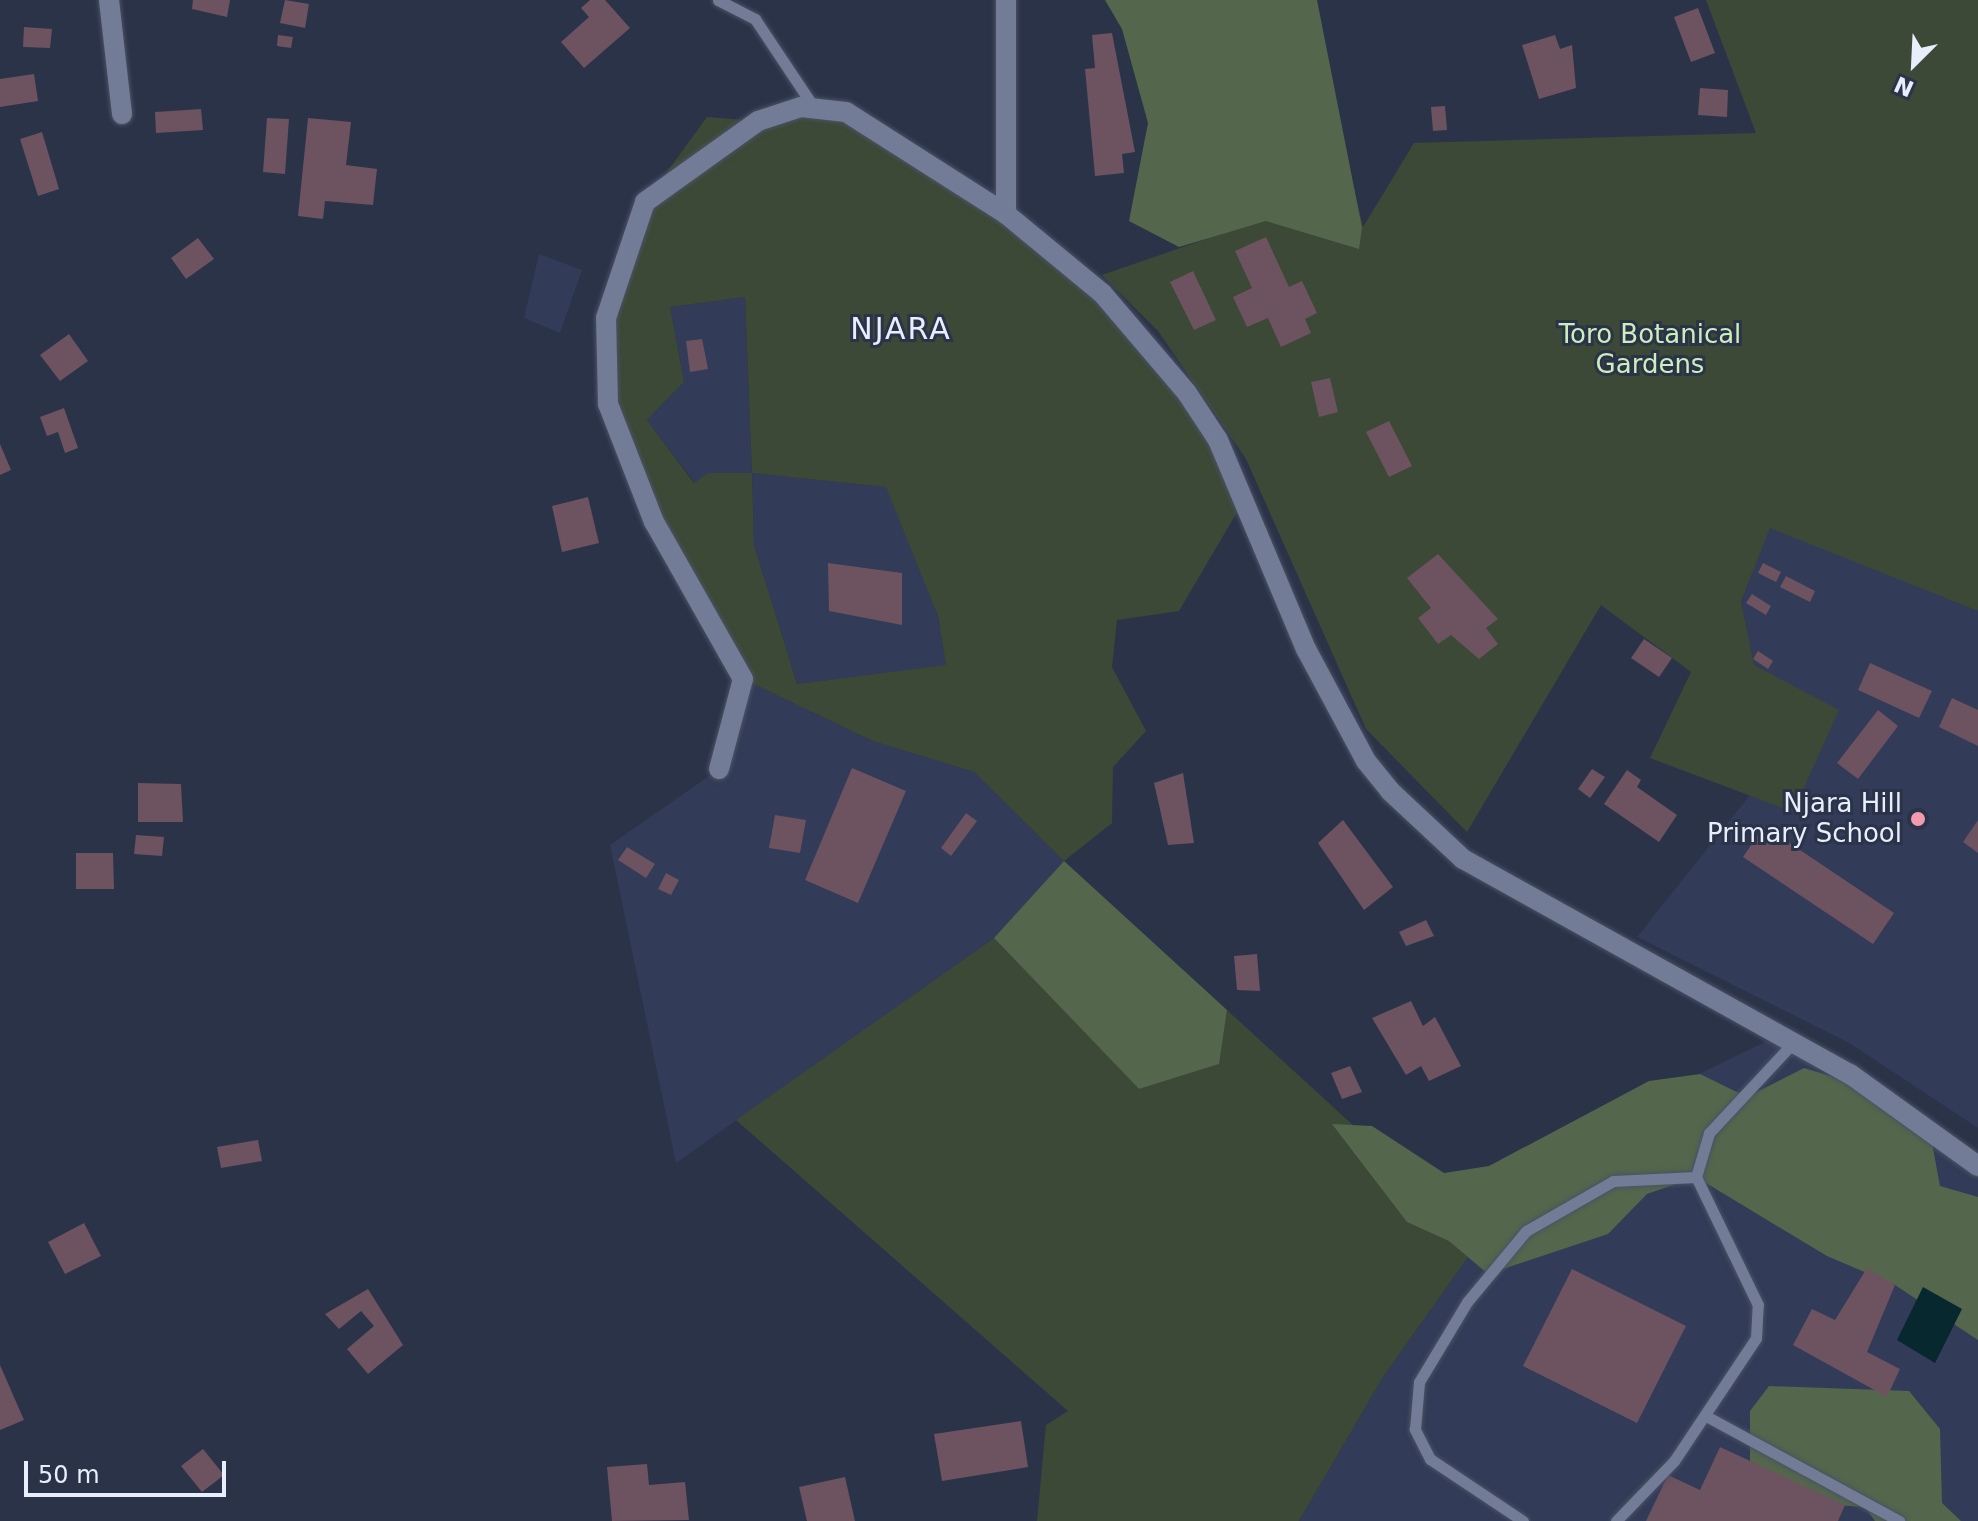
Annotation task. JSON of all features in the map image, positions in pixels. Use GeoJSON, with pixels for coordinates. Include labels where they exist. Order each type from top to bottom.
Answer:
{"type":"FeatureCollection","features":[{"type":"Feature","properties":{"kind":"main road"},"geometry":{"type":"LineString","coordinates":[[109,0],[122,114]]}},
{"type":"Feature","properties":{"kind":"main road"},"geometry":{"type":"LineString","coordinates":[[1006,0],[1006,214]]}},
{"type":"Feature","properties":{"kind":"main road"},"geometry":{"type":"LineString","coordinates":[[719,769],[743,679],[654,522],[608,404],[606,318],[645,202],[758,121],[816,109],[846,112],[1006,214],[1102,293],[1187,393],[1218,440],[1306,649],[1366,761],[1390,791],[1463,859],[1850,1074],[1978,1166]]}},
{"type":"Feature","properties":{"kind":"lane"},"geometry":{"type":"LineString","coordinates":[[718,0],[755,19],[816,109]]}},
{"type":"Feature","properties":{"kind":"lane"},"geometry":{"type":"LineString","coordinates":[[1616,1521],[1706,1416],[1745,1363],[1758,1305],[1696,1177],[1709,1133],[1793,1043]]}},
{"type":"Feature","properties":{"kind":"lane"},"geometry":{"type":"LineString","coordinates":[[1523,1521],[1430,1459],[1415,1429],[1419,1382],[1467,1302],[1526,1231],[1613,1181],[1696,1177]]}},
{"type":"Feature","properties":{"kind":"lane"},"geometry":{"type":"LineString","coordinates":[[1706,1416],[1899,1521]]}},
{"type":"Feature","properties":{"kind":"shaded area"},"geometry":{"type":"Polygon","coordinates":[[[1105,0],[1317,0],[1362,228],[1359,249],[1266,221],[1179,247],[1129,221],[1148,123],[1122,29],[1105,0]]]}},
{"type":"Feature","properties":{"kind":"shaded area"},"geometry":{"type":"Polygon","coordinates":[[[539,254],[582,270],[560,333],[524,318],[539,254]]]}},
{"type":"Feature","properties":{"kind":"shaded area"},"geometry":{"type":"Polygon","coordinates":[[[745,297],[752,473],[695,483],[647,420],[684,382],[670,307],[745,297]]]}},
{"type":"Feature","properties":{"kind":"shaded area"},"geometry":{"type":"Polygon","coordinates":[[[752,473],[887,487],[938,616],[946,666],[797,684],[754,545],[752,473]]]}},
{"type":"Feature","properties":{"kind":"shaded area"},"geometry":{"type":"Polygon","coordinates":[[[1770,527],[1978,611],[1978,1128],[1851,1044],[1637,937],[1750,795],[1793,811],[1838,711],[1754,666],[1741,601],[1770,527]]]}},
{"type":"Feature","properties":{"kind":"shaded area"},"geometry":{"type":"Polygon","coordinates":[[[743,679],[873,741],[974,772],[1064,861],[994,938],[676,1163],[610,845],[719,769],[743,679]]]}},
{"type":"Feature","properties":{"kind":"shaded area"},"geometry":{"type":"Polygon","coordinates":[[[1064,861],[1227,1010],[1219,1064],[1139,1089],[994,938],[1064,861]]]}},
{"type":"Feature","properties":{"kind":"shaded area"},"geometry":{"type":"Polygon","coordinates":[[[1779,1035],[1978,1166],[1978,1521],[1299,1521],[1383,1377],[1468,1257],[1437,1202],[1779,1035]]]}},
{"type":"Feature","properties":{"kind":"shaded area"},"geometry":{"type":"Polygon","coordinates":[[[1804,1068],[1871,1088],[1930,1132],[1940,1186],[1978,1197],[1978,1340],[1895,1285],[1827,1256],[1696,1177],[1647,1194],[1608,1234],[1488,1274],[1449,1241],[1407,1222],[1332,1124],[1372,1126],[1444,1173],[1489,1166],[1649,1081],[1700,1074],[1747,1097],[1804,1068]]]}},
{"type":"Feature","properties":{"kind":"shaded area"},"geometry":{"type":"Polygon","coordinates":[[[1923,1287],[1962,1309],[1935,1363],[1897,1340],[1923,1287]]]}},
{"type":"Feature","properties":{"kind":"shaded area"},"geometry":{"type":"Polygon","coordinates":[[[1769,1386],[1909,1391],[1940,1429],[1942,1503],[1961,1521],[1875,1521],[1865,1507],[1818,1504],[1750,1461],[1750,1411],[1769,1386]]]}},
{"type":"Feature","properties":{"kind":"green space","name":"Toro Botanical Gardens"},"geometry":{"type":"Polygon","coordinates":[[[1706,0],[1978,0],[1978,611],[1770,528],[1741,601],[1754,665],[1839,710],[1793,812],[1650,758],[1691,672],[1601,605],[1467,832],[1366,729],[1246,459],[1158,331],[1102,275],[1354,188],[1363,227],[1414,143],[1756,133],[1706,0]]]}},
{"type":"Feature","properties":{"kind":"green space"},"geometry":{"type":"Polygon","coordinates":[[[830,108],[1006,214],[1149,340],[1243,502],[1179,611],[1117,620],[1112,667],[1146,731],[1113,767],[1112,823],[1064,861],[974,772],[873,741],[743,679],[608,404],[606,318],[645,202],[707,117],[758,121],[830,108]],[[745,297],[670,307],[684,382],[647,420],[694,483],[708,473],[752,473],[745,297]],[[752,473],[754,545],[797,684],[946,665],[938,616],[886,487],[752,473]]]}},
{"type":"Feature","properties":{"kind":"green space"},"geometry":{"type":"Polygon","coordinates":[[[994,938],[1139,1089],[1218,1064],[1227,1010],[1437,1202],[1468,1257],[1383,1377],[1299,1521],[1037,1521],[1046,1425],[1068,1411],[736,1120],[994,938]]]}},
{"type":"Feature","properties":{"kind":"building"},"geometry":{"type":"Polygon","coordinates":[[[193,0],[230,0],[227,17],[192,9],[193,0]]]}},
{"type":"Feature","properties":{"kind":"building"},"geometry":{"type":"Polygon","coordinates":[[[285,0],[309,4],[305,28],[280,23],[285,0]]]}},
{"type":"Feature","properties":{"kind":"building"},"geometry":{"type":"Polygon","coordinates":[[[590,0],[605,0],[630,28],[584,68],[561,42],[589,17],[581,8],[590,0]]]}},
{"type":"Feature","properties":{"kind":"building"},"geometry":{"type":"Polygon","coordinates":[[[1698,8],[1715,53],[1691,62],[1674,17],[1698,8]]]}},
{"type":"Feature","properties":{"kind":"building"},"geometry":{"type":"Polygon","coordinates":[[[24,27],[52,29],[50,48],[23,47],[24,27]]]}},
{"type":"Feature","properties":{"kind":"building"},"geometry":{"type":"Polygon","coordinates":[[[1112,33],[1135,152],[1122,154],[1124,173],[1095,176],[1085,69],[1095,68],[1092,35],[1112,33]]]}},
{"type":"Feature","properties":{"kind":"building"},"geometry":{"type":"Polygon","coordinates":[[[278,35],[293,37],[291,48],[277,46],[278,35]]]}},
{"type":"Feature","properties":{"kind":"building"},"geometry":{"type":"Polygon","coordinates":[[[1555,35],[1560,49],[1572,45],[1576,88],[1539,99],[1522,45],[1555,35]]]}},
{"type":"Feature","properties":{"kind":"building"},"geometry":{"type":"Polygon","coordinates":[[[34,74],[38,101],[0,107],[0,79],[34,74]]]}},
{"type":"Feature","properties":{"kind":"building"},"geometry":{"type":"Polygon","coordinates":[[[1700,88],[1728,90],[1727,117],[1698,115],[1700,88]]]}},
{"type":"Feature","properties":{"kind":"building"},"geometry":{"type":"Polygon","coordinates":[[[1445,106],[1447,130],[1433,131],[1431,107],[1445,106]]]}},
{"type":"Feature","properties":{"kind":"building"},"geometry":{"type":"Polygon","coordinates":[[[201,109],[203,130],[156,133],[155,112],[201,109]]]}},
{"type":"Feature","properties":{"kind":"building"},"geometry":{"type":"Polygon","coordinates":[[[267,118],[289,119],[285,174],[263,172],[267,118]]]}},
{"type":"Feature","properties":{"kind":"building"},"geometry":{"type":"Polygon","coordinates":[[[308,118],[351,122],[346,165],[377,169],[373,205],[325,201],[323,219],[298,216],[308,118]]]}},
{"type":"Feature","properties":{"kind":"building"},"geometry":{"type":"Polygon","coordinates":[[[42,132],[59,189],[38,196],[20,139],[42,132]]]}},
{"type":"Feature","properties":{"kind":"building"},"geometry":{"type":"Polygon","coordinates":[[[1266,237],[1289,287],[1302,281],[1317,313],[1305,319],[1311,333],[1281,347],[1268,318],[1247,327],[1233,297],[1252,288],[1235,251],[1266,237]]]}},
{"type":"Feature","properties":{"kind":"building"},"geometry":{"type":"Polygon","coordinates":[[[198,238],[214,259],[186,279],[171,258],[198,238]]]}},
{"type":"Feature","properties":{"kind":"building"},"geometry":{"type":"Polygon","coordinates":[[[1193,271],[1216,320],[1194,330],[1170,282],[1193,271]]]}},
{"type":"Feature","properties":{"kind":"building"},"geometry":{"type":"Polygon","coordinates":[[[69,334],[88,361],[60,381],[40,355],[69,334]]]}},
{"type":"Feature","properties":{"kind":"building"},"geometry":{"type":"Polygon","coordinates":[[[702,339],[708,369],[690,372],[686,341],[702,339]]]}},
{"type":"Feature","properties":{"kind":"building"},"geometry":{"type":"Polygon","coordinates":[[[1330,378],[1338,412],[1319,417],[1311,382],[1330,378]]]}},
{"type":"Feature","properties":{"kind":"building"},"geometry":{"type":"Polygon","coordinates":[[[64,408],[78,448],[65,453],[58,432],[47,436],[40,417],[64,408]]]}},
{"type":"Feature","properties":{"kind":"building"},"geometry":{"type":"Polygon","coordinates":[[[1389,421],[1412,466],[1389,477],[1366,432],[1389,421]]]}},
{"type":"Feature","properties":{"kind":"building"},"geometry":{"type":"Polygon","coordinates":[[[0,444],[11,470],[0,475],[0,444]]]}},
{"type":"Feature","properties":{"kind":"building"},"geometry":{"type":"Polygon","coordinates":[[[588,497],[599,543],[562,552],[552,506],[588,497]]]}},
{"type":"Feature","properties":{"kind":"building"},"geometry":{"type":"Polygon","coordinates":[[[1438,554],[1498,619],[1486,628],[1498,644],[1479,659],[1451,635],[1438,644],[1418,618],[1431,608],[1407,578],[1438,554]]]}},
{"type":"Feature","properties":{"kind":"building"},"geometry":{"type":"Polygon","coordinates":[[[828,563],[902,573],[902,625],[829,611],[828,563]]]}},
{"type":"Feature","properties":{"kind":"building"},"geometry":{"type":"Polygon","coordinates":[[[1763,563],[1781,572],[1776,582],[1758,573],[1763,563]]]}},
{"type":"Feature","properties":{"kind":"building"},"geometry":{"type":"Polygon","coordinates":[[[1786,576],[1815,591],[1810,602],[1780,587],[1786,576]]]}},
{"type":"Feature","properties":{"kind":"building"},"geometry":{"type":"Polygon","coordinates":[[[1752,594],[1771,606],[1766,615],[1746,603],[1752,594]]]}},
{"type":"Feature","properties":{"kind":"building"},"geometry":{"type":"Polygon","coordinates":[[[1644,639],[1672,658],[1659,677],[1631,658],[1644,639]]]}},
{"type":"Feature","properties":{"kind":"building"},"geometry":{"type":"Polygon","coordinates":[[[1758,651],[1773,661],[1768,669],[1753,659],[1758,651]]]}},
{"type":"Feature","properties":{"kind":"building"},"geometry":{"type":"Polygon","coordinates":[[[1870,663],[1932,691],[1919,718],[1858,690],[1870,663]]]}},
{"type":"Feature","properties":{"kind":"building"},"geometry":{"type":"Polygon","coordinates":[[[1952,698],[1978,710],[1978,746],[1939,727],[1952,698]]]}},
{"type":"Feature","properties":{"kind":"building"},"geometry":{"type":"Polygon","coordinates":[[[1878,710],[1898,726],[1858,779],[1837,763],[1878,710]]]}},
{"type":"Feature","properties":{"kind":"building"},"geometry":{"type":"Polygon","coordinates":[[[852,768],[906,791],[858,903],[805,880],[852,768]]]}},
{"type":"Feature","properties":{"kind":"building"},"geometry":{"type":"Polygon","coordinates":[[[1592,769],[1605,777],[1590,798],[1578,789],[1592,769]]]}},
{"type":"Feature","properties":{"kind":"building"},"geometry":{"type":"Polygon","coordinates":[[[1627,770],[1641,780],[1637,787],[1677,815],[1659,842],[1604,804],[1627,770]]]}},
{"type":"Feature","properties":{"kind":"building"},"geometry":{"type":"Polygon","coordinates":[[[1183,773],[1194,843],[1168,845],[1154,783],[1183,773]]]}},
{"type":"Feature","properties":{"kind":"building"},"geometry":{"type":"Polygon","coordinates":[[[138,783],[181,784],[183,822],[138,822],[138,783]]]}},
{"type":"Feature","properties":{"kind":"building"},"geometry":{"type":"Polygon","coordinates":[[[966,813],[977,821],[951,856],[941,848],[966,813]]]}},
{"type":"Feature","properties":{"kind":"building"},"geometry":{"type":"Polygon","coordinates":[[[775,815],[806,820],[800,853],[769,848],[775,815]]]}},
{"type":"Feature","properties":{"kind":"building"},"geometry":{"type":"Polygon","coordinates":[[[1343,820],[1393,887],[1364,910],[1318,843],[1343,820]]]}},
{"type":"Feature","properties":{"kind":"building"},"geometry":{"type":"Polygon","coordinates":[[[1978,820],[1978,853],[1963,842],[1978,820]]]}},
{"type":"Feature","properties":{"kind":"building"},"geometry":{"type":"Polygon","coordinates":[[[1764,826],[1894,913],[1873,944],[1743,857],[1764,826]]]}},
{"type":"Feature","properties":{"kind":"building"},"geometry":{"type":"Polygon","coordinates":[[[136,835],[164,837],[162,856],[134,854],[136,835]]]}},
{"type":"Feature","properties":{"kind":"building"},"geometry":{"type":"Polygon","coordinates":[[[627,847],[655,864],[646,878],[618,860],[627,847]]]}},
{"type":"Feature","properties":{"kind":"building"},"geometry":{"type":"Polygon","coordinates":[[[76,853],[113,853],[114,889],[76,889],[76,853]]]}},
{"type":"Feature","properties":{"kind":"building"},"geometry":{"type":"Polygon","coordinates":[[[666,873],[679,880],[671,895],[658,889],[666,873]]]}},
{"type":"Feature","properties":{"kind":"building"},"geometry":{"type":"Polygon","coordinates":[[[1426,920],[1434,936],[1406,946],[1399,932],[1426,920]]]}},
{"type":"Feature","properties":{"kind":"building"},"geometry":{"type":"Polygon","coordinates":[[[1257,954],[1260,991],[1237,990],[1234,956],[1257,954]]]}},
{"type":"Feature","properties":{"kind":"building"},"geometry":{"type":"Polygon","coordinates":[[[1411,1001],[1423,1026],[1435,1017],[1461,1066],[1429,1081],[1421,1066],[1406,1075],[1372,1018],[1411,1001]]]}},
{"type":"Feature","properties":{"kind":"building"},"geometry":{"type":"Polygon","coordinates":[[[1350,1066],[1362,1092],[1342,1099],[1331,1073],[1350,1066]]]}},
{"type":"Feature","properties":{"kind":"building"},"geometry":{"type":"Polygon","coordinates":[[[258,1140],[262,1161],[221,1168],[217,1147],[258,1140]]]}},
{"type":"Feature","properties":{"kind":"building"},"geometry":{"type":"Polygon","coordinates":[[[84,1223],[101,1256],[65,1274],[48,1242],[84,1223]]]}},
{"type":"Feature","properties":{"kind":"building"},"geometry":{"type":"Polygon","coordinates":[[[1867,1268],[1895,1285],[1867,1352],[1900,1369],[1887,1397],[1793,1345],[1812,1309],[1835,1320],[1867,1268]]]}},
{"type":"Feature","properties":{"kind":"building"},"geometry":{"type":"Polygon","coordinates":[[[1572,1269],[1686,1326],[1637,1423],[1523,1366],[1572,1269]]]}},
{"type":"Feature","properties":{"kind":"building"},"geometry":{"type":"Polygon","coordinates":[[[368,1289],[403,1345],[368,1374],[347,1349],[374,1326],[361,1311],[339,1329],[325,1314],[368,1289]]]}},
{"type":"Feature","properties":{"kind":"building"},"geometry":{"type":"Polygon","coordinates":[[[0,1365],[24,1420],[0,1430],[0,1365]]]}},
{"type":"Feature","properties":{"kind":"building"},"geometry":{"type":"Polygon","coordinates":[[[1021,1421],[1028,1467],[942,1481],[934,1434],[1021,1421]]]}},
{"type":"Feature","properties":{"kind":"building"},"geometry":{"type":"Polygon","coordinates":[[[1720,1447],[1845,1505],[1838,1521],[1646,1521],[1668,1475],[1700,1490],[1720,1447]]]}},
{"type":"Feature","properties":{"kind":"building"},"geometry":{"type":"Polygon","coordinates":[[[203,1449],[224,1475],[202,1492],[181,1466],[203,1449]]]}},
{"type":"Feature","properties":{"kind":"building"},"geometry":{"type":"Polygon","coordinates":[[[647,1464],[649,1485],[685,1482],[689,1520],[612,1521],[607,1467],[647,1464]]]}},
{"type":"Feature","properties":{"kind":"building"},"geometry":{"type":"Polygon","coordinates":[[[845,1477],[855,1521],[807,1521],[799,1487],[845,1477]]]}},
{"type":"Feature","properties":{"kind":"place","name":"Njara Hill Primary School"},"geometry":{"type":"Point","coordinates":[1918,819]}},
{"type":"Feature","properties":{"kind":"district","name":"NJARA"},"geometry":{"type":"Point","coordinates":[901,329]}}]}
